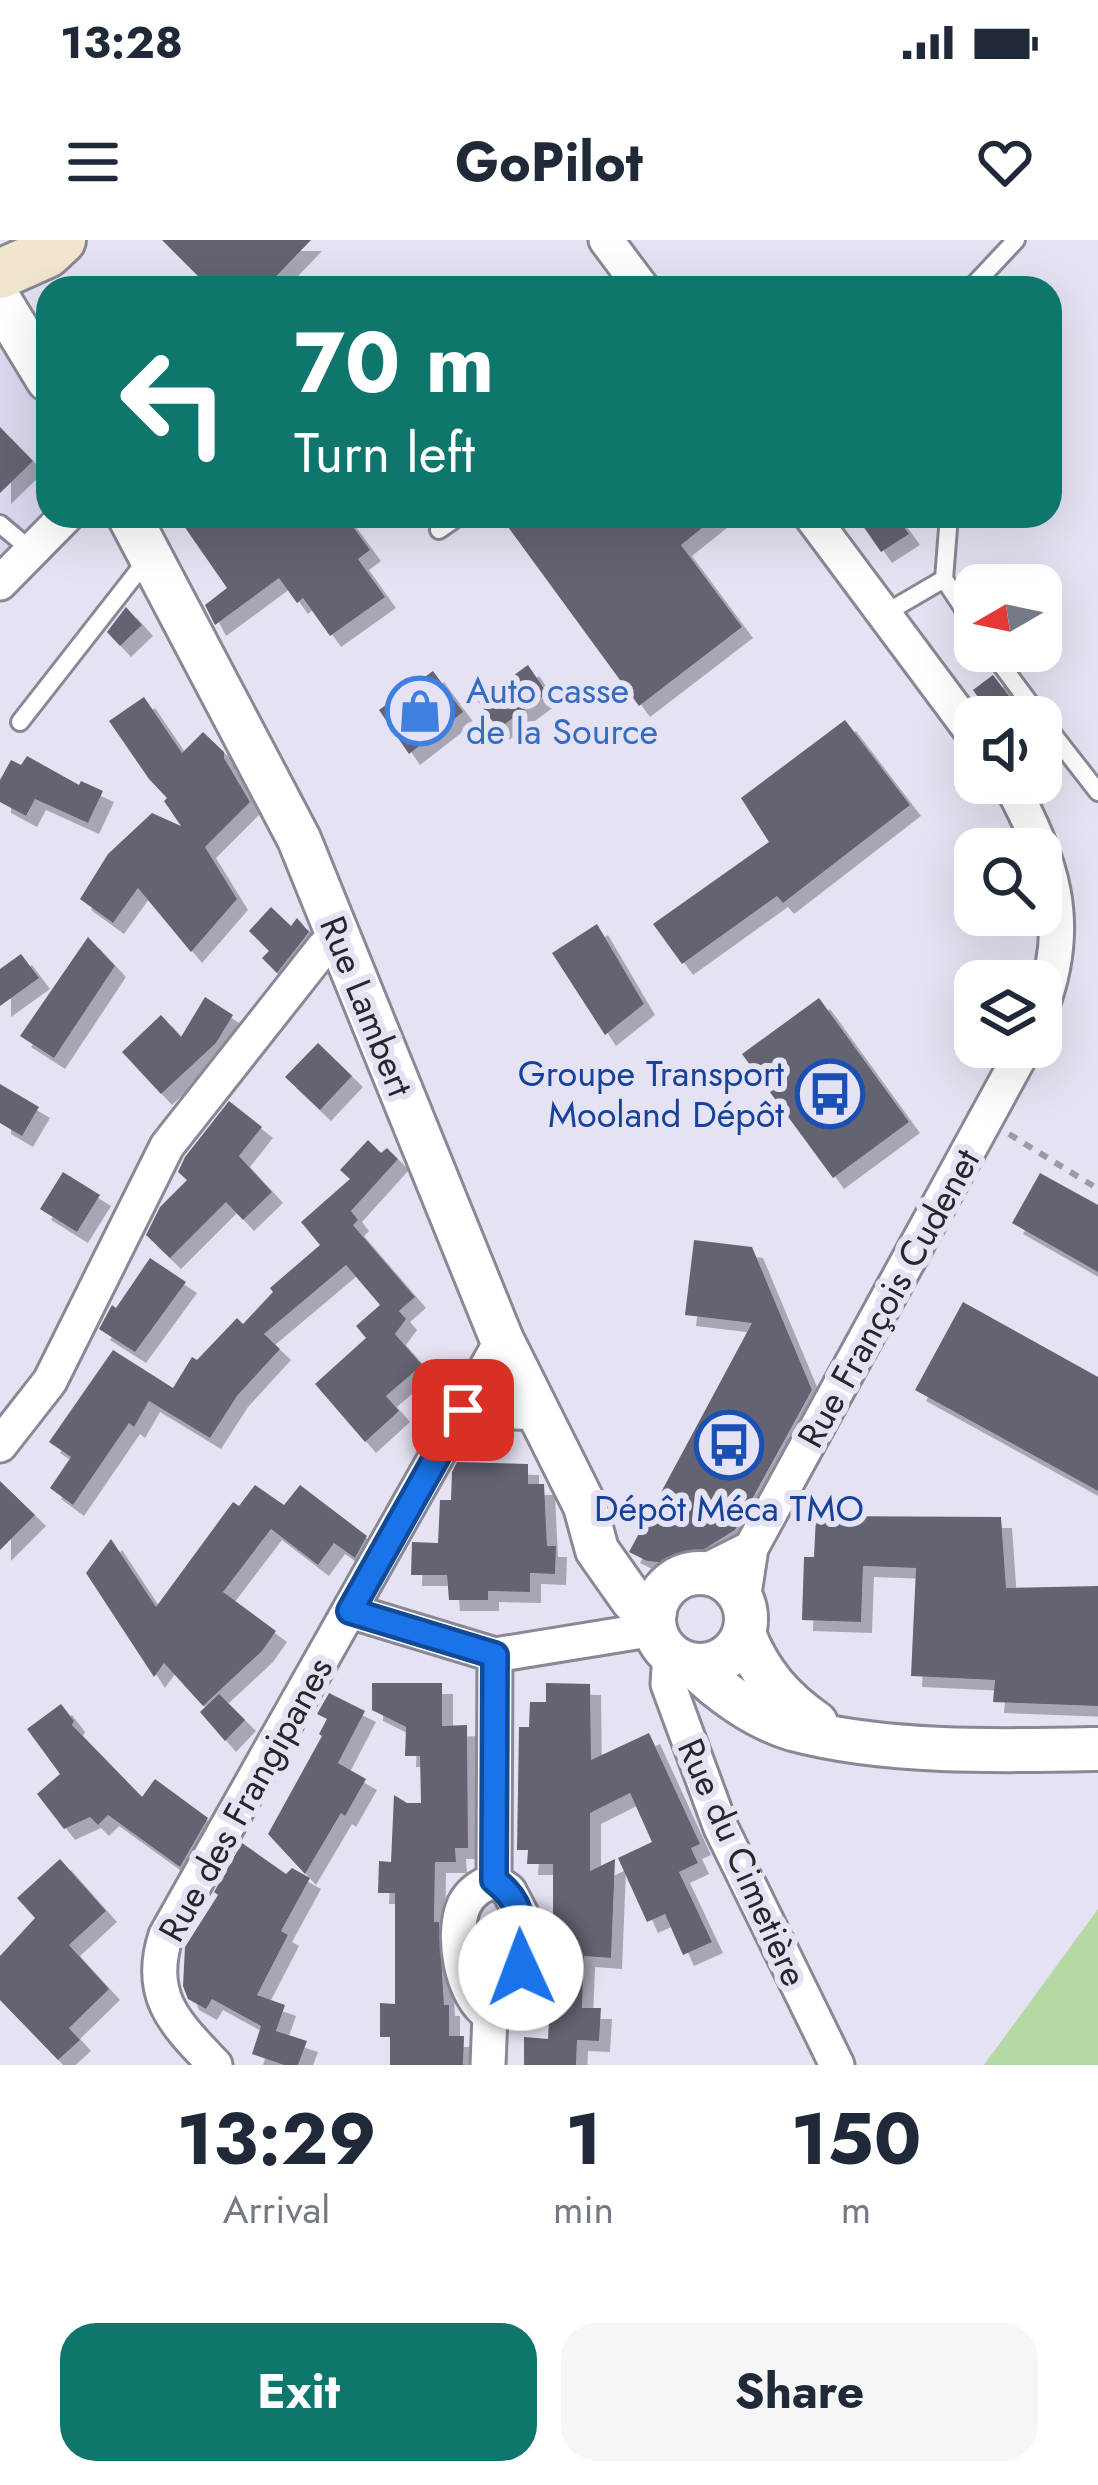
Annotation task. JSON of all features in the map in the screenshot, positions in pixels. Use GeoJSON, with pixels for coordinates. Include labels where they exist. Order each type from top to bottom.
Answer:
{"type":"FeatureCollection","features":[{"type":"Feature","properties":{"kind":"main road"},"geometry":{"type":"LineString","coordinates":[[0,261],[14,240]]}},
{"type":"Feature","properties":{"kind":"main road"},"geometry":{"type":"LineString","coordinates":[[0,274],[47,253],[61,240]]}},
{"type":"Feature","properties":{"kind":"street"},"geometry":{"type":"LineString","coordinates":[[606,240],[633,276]]}},
{"type":"Feature","properties":{"kind":"street"},"geometry":{"type":"LineString","coordinates":[[0,301],[36,360]]}},
{"type":"Feature","properties":{"kind":"street"},"geometry":{"type":"LineString","coordinates":[[0,584],[54,528]]}},
{"type":"Feature","properties":{"kind":"street","name":"Rue Lambert"},"geometry":{"type":"LineString","coordinates":[[135,528],[299,839],[502,1340],[585,1506],[597,1550],[613,1576],[633,1601],[674,1619],[715,1688],[792,1729],[958,1750],[1098,1749]]}},
{"type":"Feature","properties":{"kind":"street"},"geometry":{"type":"LineString","coordinates":[[820,528],[954,708]]}},
{"type":"Feature","properties":{"kind":"street"},"geometry":{"type":"LineString","coordinates":[[1021,804],[1044,847],[1057,909],[1053,960]]}},
{"type":"Feature","properties":{"kind":"street"},"geometry":{"type":"LineString","coordinates":[[0,1445],[50,1381],[167,1146],[324,947],[339,939]]}},
{"type":"Feature","properties":{"kind":"street","name":"Rue François Cudenet"},"geometry":{"type":"LineString","coordinates":[[744,1617],[751,1548],[1014,1068]]}},
{"type":"Feature","properties":{"kind":"street","name":"Rue des Frangipanes"},"geometry":{"type":"LineString","coordinates":[[215,2065],[178,2026],[166,2005],[158,1980],[158,1958],[166,1935],[502,1340]]}},
{"type":"Feature","properties":{"kind":"street"},"geometry":{"type":"LineString","coordinates":[[463,1410],[538,1413]]}},
{"type":"Feature","properties":{"kind":"street"},"geometry":{"type":"LineString","coordinates":[[350,1611],[495,1655],[674,1619],[751,1548]]}},
{"type":"Feature","properties":{"kind":"street"},"geometry":{"type":"LineString","coordinates":[[720,1576],[744,1617],[724,1659],[674,1619],[720,1576]]}},
{"type":"Feature","properties":{"kind":"street","name":"Rue Lambert"},"geometry":{"type":"LineString","coordinates":[[744,1617],[754,1660],[775,1689],[832,1735]]}},
{"type":"Feature","properties":{"kind":"street","name":"Rue du Cimetière"},"geometry":{"type":"LineString","coordinates":[[674,1619],[668,1684],[721,1828],[837,2065]]}},
{"type":"Feature","properties":{"kind":"street"},"geometry":{"type":"LineString","coordinates":[[494,1880],[495,1655]]}},
{"type":"Feature","properties":{"kind":"street"},"geometry":{"type":"LineString","coordinates":[[490,2015],[465,1987],[461,1915],[473,1892],[494,1880]]}},
{"type":"Feature","properties":{"kind":"street"},"geometry":{"type":"LineString","coordinates":[[488,2065],[490,2015],[516,1987],[521,1968],[521,1915],[509,1892],[494,1880]]}},
{"type":"Feature","properties":{"kind":"lane"},"geometry":{"type":"LineString","coordinates":[[982,276],[1016,240]]}},
{"type":"Feature","properties":{"kind":"lane"},"geometry":{"type":"LineString","coordinates":[[0,524],[32,550]]}},
{"type":"Feature","properties":{"kind":"lane"},"geometry":{"type":"LineString","coordinates":[[948,528],[944,579],[954,594]]}},
{"type":"Feature","properties":{"kind":"lane"},"geometry":{"type":"LineString","coordinates":[[20,722],[149,557]]}},
{"type":"Feature","properties":{"kind":"lane"},"geometry":{"type":"LineString","coordinates":[[884,614],[944,579]]}},
{"type":"Feature","properties":{"kind":"lane"},"geometry":{"type":"LineString","coordinates":[[1062,746],[1098,792]]}},
{"type":"Feature","properties":{"kind":"path"},"geometry":{"type":"LineString","coordinates":[[986,1119],[1098,1189]]}},
{"type":"Feature","properties":{"kind":"shaded area"},"geometry":{"type":"Polygon","coordinates":[[[0,342],[36,401],[38,528],[0,583],[0,342]]]}},
{"type":"Feature","properties":{"kind":"green space"},"geometry":{"type":"Polygon","coordinates":[[[1098,1909],[1098,2065],[984,2065],[1098,1909]]]}},
{"type":"Feature","properties":{"kind":"building"},"geometry":{"type":"Polygon","coordinates":[[[162,240],[311,240],[276,276],[198,276],[162,240]]]}},
{"type":"Feature","properties":{"kind":"building"},"geometry":{"type":"Polygon","coordinates":[[[0,427],[33,461],[0,493],[0,427]]]}},
{"type":"Feature","properties":{"kind":"building"},"geometry":{"type":"Polygon","coordinates":[[[185,528],[354,528],[370,550],[358,559],[385,597],[330,636],[303,598],[297,603],[279,578],[215,625],[205,605],[227,588],[185,528]]]}},
{"type":"Feature","properties":{"kind":"building"},"geometry":{"type":"Polygon","coordinates":[[[509,528],[702,528],[681,545],[742,627],[639,706],[509,528]]]}},
{"type":"Feature","properties":{"kind":"building"},"geometry":{"type":"Polygon","coordinates":[[[864,528],[905,528],[909,534],[881,552],[864,528]]]}},
{"type":"Feature","properties":{"kind":"building"},"geometry":{"type":"Polygon","coordinates":[[[126,607],[142,625],[120,646],[107,632],[126,607]]]}},
{"type":"Feature","properties":{"kind":"building"},"geometry":{"type":"Polygon","coordinates":[[[528,665],[547,693],[498,729],[478,701],[528,665]]]}},
{"type":"Feature","properties":{"kind":"building"},"geometry":{"type":"Polygon","coordinates":[[[433,671],[463,712],[409,754],[379,710],[433,671]]]}},
{"type":"Feature","properties":{"kind":"building"},"geometry":{"type":"Polygon","coordinates":[[[993,675],[1009,696],[977,696],[973,690],[993,675]]]}},
{"type":"Feature","properties":{"kind":"building"},"geometry":{"type":"Polygon","coordinates":[[[144,697],[182,753],[203,732],[224,752],[250,802],[205,847],[237,899],[191,952],[138,888],[113,923],[80,899],[108,854],[152,813],[181,826],[164,801],[167,798],[109,721],[144,697]]]}},
{"type":"Feature","properties":{"kind":"building"},"geometry":{"type":"Polygon","coordinates":[[[845,720],[910,805],[783,903],[777,896],[682,964],[653,924],[769,842],[741,798],[845,720]]]}},
{"type":"Feature","properties":{"kind":"building"},"geometry":{"type":"Polygon","coordinates":[[[27,756],[79,785],[81,781],[103,791],[88,823],[35,799],[26,816],[0,802],[0,780],[11,760],[21,765],[27,756]]]}},
{"type":"Feature","properties":{"kind":"building"},"geometry":{"type":"Polygon","coordinates":[[[271,907],[291,926],[297,918],[309,932],[277,973],[262,958],[269,951],[249,931],[271,907]]]}},
{"type":"Feature","properties":{"kind":"building"},"geometry":{"type":"Polygon","coordinates":[[[597,924],[644,1004],[605,1035],[552,953],[597,924]]]}},
{"type":"Feature","properties":{"kind":"building"},"geometry":{"type":"Polygon","coordinates":[[[88,937],[115,966],[54,1058],[20,1036],[88,937]]]}},
{"type":"Feature","properties":{"kind":"building"},"geometry":{"type":"Polygon","coordinates":[[[21,954],[39,978],[0,1006],[0,969],[21,954]]]}},
{"type":"Feature","properties":{"kind":"building"},"geometry":{"type":"Polygon","coordinates":[[[205,997],[233,1015],[216,1043],[161,1094],[122,1052],[161,1015],[181,1037],[205,997]]]}},
{"type":"Feature","properties":{"kind":"building"},"geometry":{"type":"Polygon","coordinates":[[[819,998],[909,1122],[833,1178],[742,1054],[819,998]]]}},
{"type":"Feature","properties":{"kind":"building"},"geometry":{"type":"Polygon","coordinates":[[[318,1043],[352,1076],[320,1110],[285,1077],[318,1043]]]}},
{"type":"Feature","properties":{"kind":"building"},"geometry":{"type":"Polygon","coordinates":[[[0,1084],[39,1107],[22,1136],[0,1123],[0,1084]]]}},
{"type":"Feature","properties":{"kind":"building"},"geometry":{"type":"Polygon","coordinates":[[[229,1101],[262,1127],[239,1156],[272,1192],[243,1220],[226,1202],[170,1258],[146,1235],[160,1207],[187,1180],[178,1172],[185,1157],[229,1101]]]}},
{"type":"Feature","properties":{"kind":"building"},"geometry":{"type":"Polygon","coordinates":[[[368,1140],[381,1153],[387,1148],[398,1159],[351,1211],[358,1220],[353,1225],[415,1297],[399,1311],[406,1319],[395,1334],[422,1365],[386,1396],[399,1411],[365,1442],[315,1384],[366,1338],[356,1326],[380,1305],[346,1265],[264,1334],[280,1349],[237,1396],[210,1438],[149,1401],[73,1505],[50,1488],[71,1457],[49,1442],[113,1350],[173,1388],[192,1357],[197,1360],[237,1318],[243,1324],[273,1292],[270,1288],[320,1245],[301,1222],[350,1179],[340,1170],[368,1140]]]}},
{"type":"Feature","properties":{"kind":"building"},"geometry":{"type":"Polygon","coordinates":[[[63,1172],[100,1195],[77,1232],[40,1209],[63,1172]]]}},
{"type":"Feature","properties":{"kind":"building"},"geometry":{"type":"Polygon","coordinates":[[[1040,1173],[1098,1205],[1098,1272],[1012,1223],[1040,1173]]]}},
{"type":"Feature","properties":{"kind":"building"},"geometry":{"type":"Polygon","coordinates":[[[694,1240],[752,1247],[812,1390],[735,1530],[680,1564],[647,1561],[629,1552],[752,1323],[685,1315],[694,1240]]]}},
{"type":"Feature","properties":{"kind":"building"},"geometry":{"type":"Polygon","coordinates":[[[150,1258],[186,1282],[135,1352],[99,1329],[150,1258]]]}},
{"type":"Feature","properties":{"kind":"building"},"geometry":{"type":"Polygon","coordinates":[[[963,1302],[1098,1377],[1098,1491],[915,1390],[963,1302]]]}},
{"type":"Feature","properties":{"kind":"building"},"geometry":{"type":"Polygon","coordinates":[[[457,1462],[528,1464],[528,1484],[544,1484],[547,1546],[556,1546],[555,1574],[530,1573],[530,1592],[488,1591],[488,1600],[449,1600],[447,1575],[411,1575],[412,1542],[438,1543],[440,1500],[451,1500],[457,1462]]]}},
{"type":"Feature","properties":{"kind":"building"},"geometry":{"type":"Polygon","coordinates":[[[0,1481],[35,1515],[0,1550],[0,1481]]]}},
{"type":"Feature","properties":{"kind":"building"},"geometry":{"type":"Polygon","coordinates":[[[255,1485],[284,1505],[300,1485],[367,1536],[355,1558],[334,1543],[318,1565],[271,1529],[223,1592],[276,1631],[262,1651],[203,1706],[164,1663],[154,1677],[86,1573],[111,1539],[156,1607],[233,1502],[239,1506],[255,1485]]]}},
{"type":"Feature","properties":{"kind":"building"},"geometry":{"type":"Polygon","coordinates":[[[816,1516],[1001,1517],[1006,1588],[1098,1586],[1098,1706],[993,1702],[995,1680],[911,1676],[916,1568],[863,1566],[861,1622],[802,1620],[804,1557],[814,1557],[816,1516]]]}},
{"type":"Feature","properties":{"kind":"building"},"geometry":{"type":"Polygon","coordinates":[[[372,1683],[442,1683],[442,1726],[467,1725],[468,1848],[455,1848],[456,1862],[435,1862],[434,1922],[439,1922],[449,2036],[464,2036],[463,2065],[390,2065],[390,2037],[380,2037],[380,2003],[395,2004],[395,1893],[378,1893],[379,1861],[391,1862],[394,1795],[407,1803],[421,1803],[420,1756],[405,1756],[406,1727],[372,1710],[372,1683]]]}},
{"type":"Feature","properties":{"kind":"building"},"geometry":{"type":"Polygon","coordinates":[[[546,1683],[590,1684],[591,1760],[649,1733],[700,1844],[691,1848],[698,1863],[679,1872],[712,1942],[683,1955],[665,1914],[647,1922],[618,1858],[652,1842],[630,1793],[590,1813],[590,1871],[615,1859],[611,1958],[584,1956],[582,2008],[601,2008],[599,2041],[577,2040],[576,2065],[524,2065],[524,2037],[548,2039],[552,1968],[542,1961],[542,1939],[543,1924],[553,1924],[553,1864],[527,1864],[528,1850],[517,1850],[519,1727],[529,1727],[530,1702],[546,1702],[546,1683]]]}},
{"type":"Feature","properties":{"kind":"building"},"geometry":{"type":"Polygon","coordinates":[[[329,1693],[365,1711],[338,1763],[366,1779],[305,1874],[268,1834],[322,1736],[327,1719],[317,1714],[329,1693]]]}},
{"type":"Feature","properties":{"kind":"building"},"geometry":{"type":"Polygon","coordinates":[[[219,1694],[245,1720],[225,1741],[200,1712],[219,1694]]]}},
{"type":"Feature","properties":{"kind":"building"},"geometry":{"type":"Polygon","coordinates":[[[61,1704],[74,1721],[72,1725],[142,1797],[155,1779],[208,1818],[180,1867],[108,1815],[98,1825],[90,1817],[64,1829],[37,1794],[60,1774],[27,1729],[61,1704]]]}},
{"type":"Feature","properties":{"kind":"building"},"geometry":{"type":"Polygon","coordinates":[[[242,1843],[286,1874],[292,1868],[310,1878],[281,1931],[288,1935],[257,1995],[285,2005],[276,2031],[307,2041],[298,2065],[252,2054],[261,2026],[212,1999],[206,2009],[188,1999],[183,1986],[185,1947],[218,1895],[214,1892],[242,1843]]]}},
{"type":"Feature","properties":{"kind":"building"},"geometry":{"type":"Polygon","coordinates":[[[60,1859],[106,1911],[69,1945],[109,1989],[69,2028],[80,2040],[58,2060],[0,2000],[0,1956],[35,1918],[17,1898],[60,1859]]]}},
{"type":"Feature","properties":{"kind":"place","name":"Auto casse de la Source"},"geometry":{"type":"Point","coordinates":[420,711]}},
{"type":"Feature","properties":{"kind":"place","name":"Groupe Transport Mooland Dépôt"},"geometry":{"type":"Point","coordinates":[830,1094]}},
{"type":"Feature","properties":{"kind":"place","name":"Dépôt Méca TMO"},"geometry":{"type":"Point","coordinates":[729,1445]}},
{"type":"Feature","properties":{"kind":"route"},"geometry":{"type":"LineString","coordinates":[[463,1410],[350,1611],[495,1655],[494,1880],[517,1902],[521,1915],[521,1968]]}}]}
